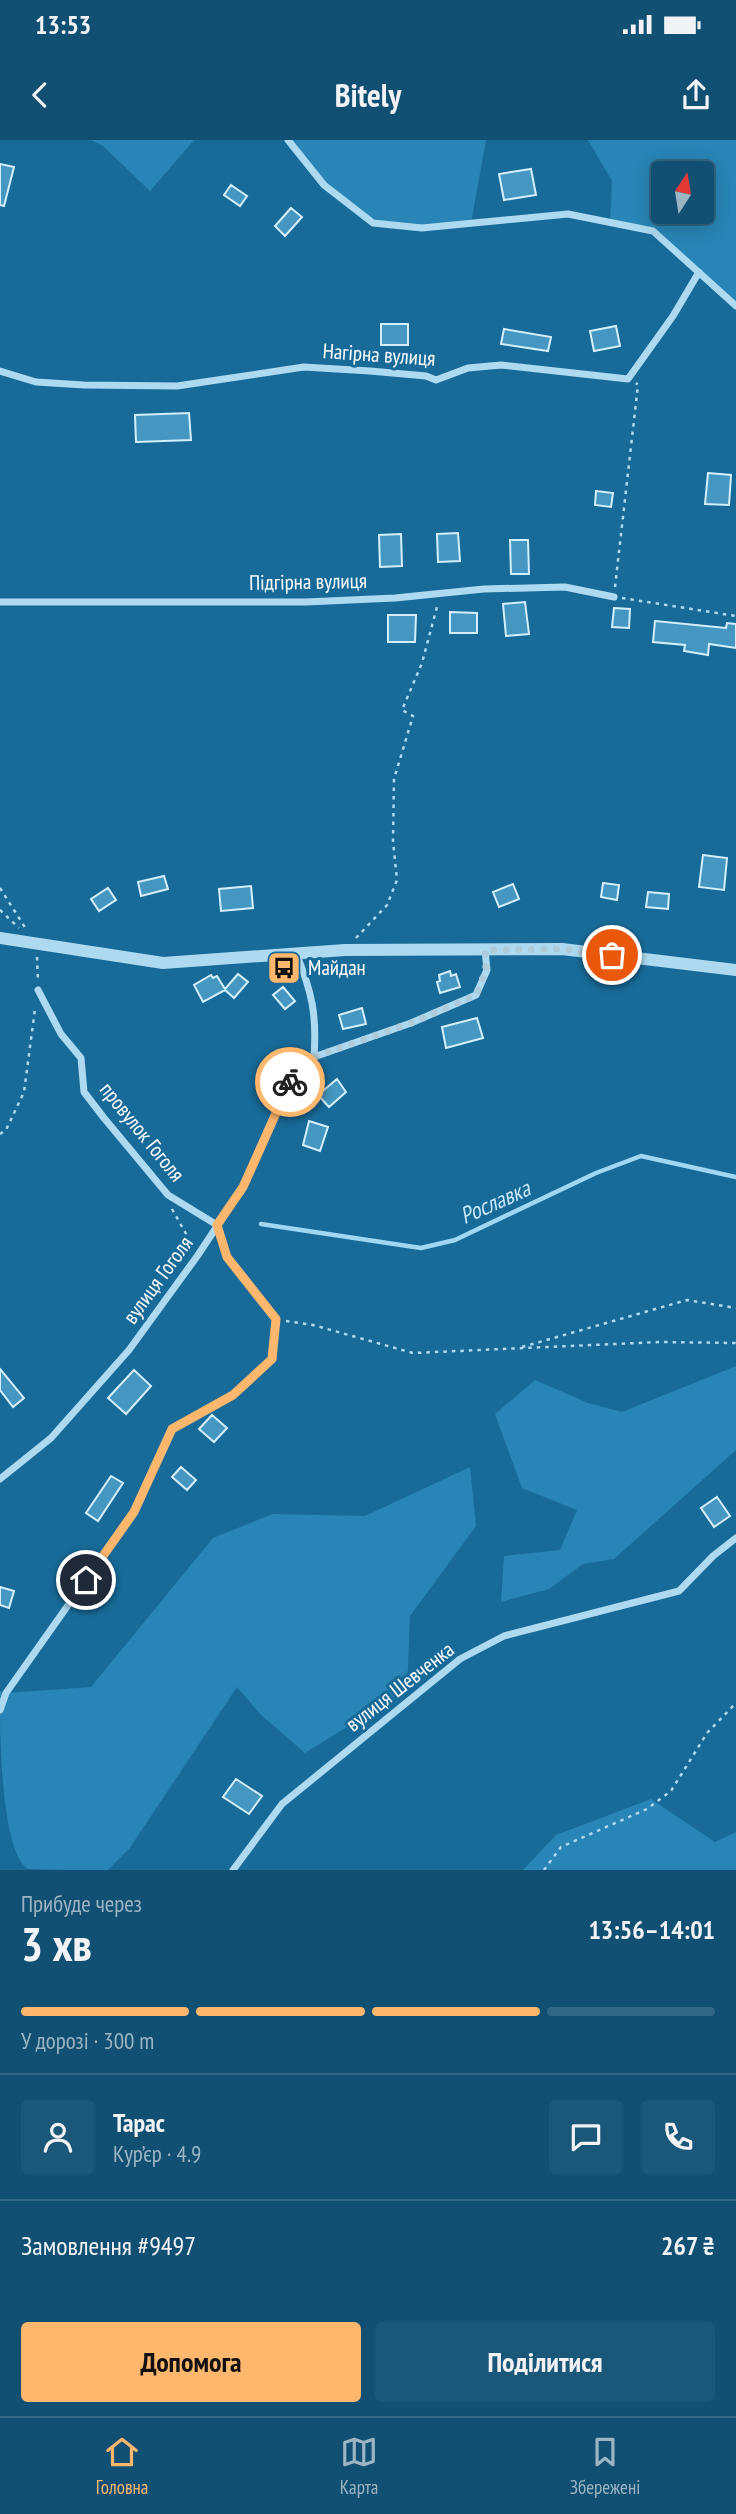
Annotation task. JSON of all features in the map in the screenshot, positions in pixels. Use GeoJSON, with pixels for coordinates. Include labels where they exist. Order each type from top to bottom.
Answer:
{"type":"FeatureCollection","features":[{"type":"Feature","properties":{"kind":"street"},"geometry":{"type":"LineString","coordinates":[[288,140],[324,185],[373,223],[422,228],[568,214],[653,231],[736,306]]}},
{"type":"Feature","properties":{"kind":"street"},"geometry":{"type":"LineString","coordinates":[[628,379],[673,316],[699,272]]}},
{"type":"Feature","properties":{"kind":"street","name":"Нагірна вулиця"},"geometry":{"type":"LineString","coordinates":[[0,371],[36,382],[84,385],[177,386],[304,367],[403,374],[436,380],[468,368],[501,365],[628,379]]}},
{"type":"Feature","properties":{"kind":"street","name":"Підгірна вулиця"},"geometry":{"type":"LineString","coordinates":[[0,602],[306,602],[484,589],[565,587],[614,597]]}},
{"type":"Feature","properties":{"kind":"street"},"geometry":{"type":"LineString","coordinates":[[0,938],[163,963],[345,950],[562,949],[736,970]]}},
{"type":"Feature","properties":{"kind":"street"},"geometry":{"type":"LineString","coordinates":[[296,954],[311,991],[316,1032],[314,1057],[411,1023],[476,995],[486,970],[485,950]]}},
{"type":"Feature","properties":{"kind":"street","name":"провулок Гоголя"},"geometry":{"type":"LineString","coordinates":[[38,989],[61,1034],[82,1058],[84,1092],[163,1189],[217,1225]]}},
{"type":"Feature","properties":{"kind":"street","name":"вулиця Гоголя"},"geometry":{"type":"LineString","coordinates":[[0,1479],[9,1475],[51,1438],[129,1350],[243,1187],[283,1095],[299,1067],[314,1057]]}},
{"type":"Feature","properties":{"kind":"street"},"geometry":{"type":"LineString","coordinates":[[0,1710],[6,1693],[134,1512],[172,1429],[233,1395],[272,1359],[276,1319],[227,1257],[217,1225]]}},
{"type":"Feature","properties":{"kind":"street","name":"вулиця Шевченка"},"geometry":{"type":"LineString","coordinates":[[233,1870],[282,1804],[460,1659],[504,1636],[679,1591],[713,1556],[736,1538]]}},
{"type":"Feature","properties":{"kind":"path"},"geometry":{"type":"LineString","coordinates":[[628,379],[638,385],[614,597],[736,617]]}},
{"type":"Feature","properties":{"kind":"path"},"geometry":{"type":"LineString","coordinates":[[345,950],[387,905],[397,880],[393,841],[394,779],[413,716],[402,710],[422,663],[441,593]]}},
{"type":"Feature","properties":{"kind":"path"},"geometry":{"type":"LineString","coordinates":[[0,888],[37,945],[38,989],[24,1092],[6,1130],[0,1135]]}},
{"type":"Feature","properties":{"kind":"path"},"geometry":{"type":"LineString","coordinates":[[163,1189],[198,1255]]}},
{"type":"Feature","properties":{"kind":"path"},"geometry":{"type":"LineString","coordinates":[[516,1349],[687,1300],[736,1308]]}},
{"type":"Feature","properties":{"kind":"path"},"geometry":{"type":"LineString","coordinates":[[276,1319],[313,1325],[413,1353],[659,1342],[736,1343]]}},
{"type":"Feature","properties":{"kind":"path"},"geometry":{"type":"LineString","coordinates":[[544,1870],[561,1847],[647,1809],[671,1791],[707,1733],[736,1703]]}},
{"type":"Feature","properties":{"kind":"shaded area"},"geometry":{"type":"Polygon","coordinates":[[[91,140],[194,140],[150,191],[103,146],[91,140]]]}},
{"type":"Feature","properties":{"kind":"shaded area"},"geometry":{"type":"Polygon","coordinates":[[[288,140],[486,140],[471,223],[422,228],[373,223],[324,185],[288,140]]]}},
{"type":"Feature","properties":{"kind":"shaded area"},"geometry":{"type":"Polygon","coordinates":[[[588,140],[736,140],[736,306],[653,231],[610,222],[612,181],[588,140]]]}},
{"type":"Feature","properties":{"kind":"shaded area"},"geometry":{"type":"Polygon","coordinates":[[[736,1366],[736,1450],[614,1559],[583,1564],[549,1589],[501,1602],[504,1556],[560,1550],[577,1510],[522,1488],[495,1414],[535,1380],[588,1403],[622,1412],[736,1366]]]}},
{"type":"Feature","properties":{"kind":"shaded area"},"geometry":{"type":"Polygon","coordinates":[[[470,1467],[476,1526],[410,1616],[407,1690],[305,1753],[260,1714],[237,1687],[129,1849],[108,1870],[28,1869],[19,1858],[7,1815],[1,1760],[0,1691],[6,1693],[91,1687],[213,1538],[273,1514],[365,1516],[470,1467]]]}},
{"type":"Feature","properties":{"kind":"shaded area"},"geometry":{"type":"Polygon","coordinates":[[[651,1799],[715,1842],[736,1832],[736,1870],[523,1870],[556,1835],[651,1799]]]}},
{"type":"Feature","properties":{"kind":"building"},"geometry":{"type":"Polygon","coordinates":[[[0,164],[14,167],[4,206],[0,205],[0,164]]]}},
{"type":"Feature","properties":{"kind":"building"},"geometry":{"type":"Polygon","coordinates":[[[531,169],[536,195],[504,200],[499,174],[531,169]]]}},
{"type":"Feature","properties":{"kind":"building"},"geometry":{"type":"Polygon","coordinates":[[[231,185],[247,196],[240,206],[224,195],[231,185]]]}},
{"type":"Feature","properties":{"kind":"building"},"geometry":{"type":"Polygon","coordinates":[[[291,208],[302,217],[285,236],[275,226],[291,208]]]}},
{"type":"Feature","properties":{"kind":"building"},"geometry":{"type":"Polygon","coordinates":[[[381,324],[408,324],[408,345],[381,345],[381,324]]]}},
{"type":"Feature","properties":{"kind":"building"},"geometry":{"type":"Polygon","coordinates":[[[616,326],[620,346],[594,351],[590,331],[616,326]]]}},
{"type":"Feature","properties":{"kind":"building"},"geometry":{"type":"Polygon","coordinates":[[[504,329],[551,337],[548,351],[501,344],[504,329]]]}},
{"type":"Feature","properties":{"kind":"building"},"geometry":{"type":"Polygon","coordinates":[[[189,413],[191,440],[136,442],[135,415],[189,413]]]}},
{"type":"Feature","properties":{"kind":"building"},"geometry":{"type":"Polygon","coordinates":[[[708,473],[731,475],[729,505],[705,504],[708,473]]]}},
{"type":"Feature","properties":{"kind":"building"},"geometry":{"type":"Polygon","coordinates":[[[596,491],[613,493],[611,507],[595,505],[596,491]]]}},
{"type":"Feature","properties":{"kind":"building"},"geometry":{"type":"Polygon","coordinates":[[[458,533],[460,561],[438,562],[437,534],[458,533]]]}},
{"type":"Feature","properties":{"kind":"building"},"geometry":{"type":"Polygon","coordinates":[[[401,534],[402,566],[380,567],[379,535],[401,534]]]}},
{"type":"Feature","properties":{"kind":"building"},"geometry":{"type":"Polygon","coordinates":[[[510,540],[528,540],[529,574],[511,574],[510,540]]]}},
{"type":"Feature","properties":{"kind":"building"},"geometry":{"type":"Polygon","coordinates":[[[525,602],[529,634],[506,636],[503,604],[525,602]]]}},
{"type":"Feature","properties":{"kind":"building"},"geometry":{"type":"Polygon","coordinates":[[[614,608],[630,609],[629,628],[612,627],[614,608]]]}},
{"type":"Feature","properties":{"kind":"building"},"geometry":{"type":"Polygon","coordinates":[[[450,612],[477,613],[477,633],[450,633],[450,612]]]}},
{"type":"Feature","properties":{"kind":"building"},"geometry":{"type":"Polygon","coordinates":[[[388,615],[416,615],[415,642],[388,642],[388,615]]]}},
{"type":"Feature","properties":{"kind":"building"},"geometry":{"type":"Polygon","coordinates":[[[655,621],[726,628],[727,623],[736,624],[736,648],[709,644],[708,655],[684,651],[685,645],[653,642],[655,621]]]}},
{"type":"Feature","properties":{"kind":"building"},"geometry":{"type":"Polygon","coordinates":[[[703,855],[727,858],[724,890],[699,887],[703,855]]]}},
{"type":"Feature","properties":{"kind":"building"},"geometry":{"type":"Polygon","coordinates":[[[164,876],[168,889],[141,896],[138,882],[164,876]]]}},
{"type":"Feature","properties":{"kind":"building"},"geometry":{"type":"Polygon","coordinates":[[[603,883],[619,885],[617,900],[601,897],[603,883]]]}},
{"type":"Feature","properties":{"kind":"building"},"geometry":{"type":"Polygon","coordinates":[[[513,884],[519,899],[499,907],[493,892],[513,884]]]}},
{"type":"Feature","properties":{"kind":"building"},"geometry":{"type":"Polygon","coordinates":[[[251,886],[253,908],[221,911],[219,889],[251,886]]]}},
{"type":"Feature","properties":{"kind":"building"},"geometry":{"type":"Polygon","coordinates":[[[108,888],[116,900],[99,911],[91,899],[108,888]]]}},
{"type":"Feature","properties":{"kind":"building"},"geometry":{"type":"Polygon","coordinates":[[[648,892],[669,894],[668,909],[646,907],[648,892]]]}},
{"type":"Feature","properties":{"kind":"building"},"geometry":{"type":"Polygon","coordinates":[[[450,971],[451,976],[456,974],[460,987],[440,993],[437,982],[440,981],[439,975],[450,971]]]}},
{"type":"Feature","properties":{"kind":"building"},"geometry":{"type":"Polygon","coordinates":[[[238,974],[248,982],[234,998],[225,990],[203,1002],[194,985],[211,975],[213,978],[217,976],[225,989],[238,974]]]}},
{"type":"Feature","properties":{"kind":"building"},"geometry":{"type":"Polygon","coordinates":[[[283,987],[295,1001],[285,1009],[273,995],[283,987]]]}},
{"type":"Feature","properties":{"kind":"building"},"geometry":{"type":"Polygon","coordinates":[[[362,1008],[366,1024],[343,1029],[339,1015],[362,1008]]]}},
{"type":"Feature","properties":{"kind":"building"},"geometry":{"type":"Polygon","coordinates":[[[477,1018],[483,1038],[446,1048],[442,1027],[477,1018]]]}},
{"type":"Feature","properties":{"kind":"building"},"geometry":{"type":"Polygon","coordinates":[[[337,1079],[346,1092],[329,1107],[318,1095],[337,1079]]]}},
{"type":"Feature","properties":{"kind":"building"},"geometry":{"type":"Polygon","coordinates":[[[309,1121],[328,1127],[320,1151],[303,1145],[309,1121]]]}},
{"type":"Feature","properties":{"kind":"building"},"geometry":{"type":"Polygon","coordinates":[[[0,1369],[24,1398],[13,1407],[0,1390],[0,1369]]]}},
{"type":"Feature","properties":{"kind":"building"},"geometry":{"type":"Polygon","coordinates":[[[134,1370],[151,1386],[126,1414],[108,1398],[134,1370]]]}},
{"type":"Feature","properties":{"kind":"building"},"geometry":{"type":"Polygon","coordinates":[[[212,1415],[227,1428],[214,1442],[199,1429],[212,1415]]]}},
{"type":"Feature","properties":{"kind":"building"},"geometry":{"type":"Polygon","coordinates":[[[181,1467],[196,1480],[187,1490],[172,1477],[181,1467]]]}},
{"type":"Feature","properties":{"kind":"building"},"geometry":{"type":"Polygon","coordinates":[[[111,1476],[123,1483],[98,1521],[86,1513],[111,1476]]]}},
{"type":"Feature","properties":{"kind":"building"},"geometry":{"type":"Polygon","coordinates":[[[717,1497],[730,1516],[714,1527],[701,1508],[717,1497]]]}},
{"type":"Feature","properties":{"kind":"building"},"geometry":{"type":"Polygon","coordinates":[[[0,1587],[14,1591],[9,1608],[0,1605],[0,1587]]]}},
{"type":"Feature","properties":{"kind":"building"},"geometry":{"type":"Polygon","coordinates":[[[236,1779],[262,1796],[249,1814],[223,1797],[236,1779]]]}},
{"type":"Feature","properties":{"kind":"waterway","name":"Рославка"},"geometry":{"type":"LineString","coordinates":[[261,1224],[421,1248],[455,1240],[596,1173],[641,1156],[736,1177]]}},
{"type":"Feature","properties":{"kind":"way so far"},"geometry":{"type":"LineString","coordinates":[[290,1082],[299,1067],[314,1057],[411,1023],[476,995],[486,970],[485,950],[562,949],[612,955]]}},
{"type":"Feature","properties":{"kind":"place","name":"Майдан"},"geometry":{"type":"Point","coordinates":[284,968]}},
{"type":"Feature","properties":{"kind":"route"},"geometry":{"type":"LineString","coordinates":[[86,1580],[134,1512],[172,1429],[233,1395],[272,1359],[276,1319],[227,1257],[217,1225],[243,1187],[290,1082]]}}]}
